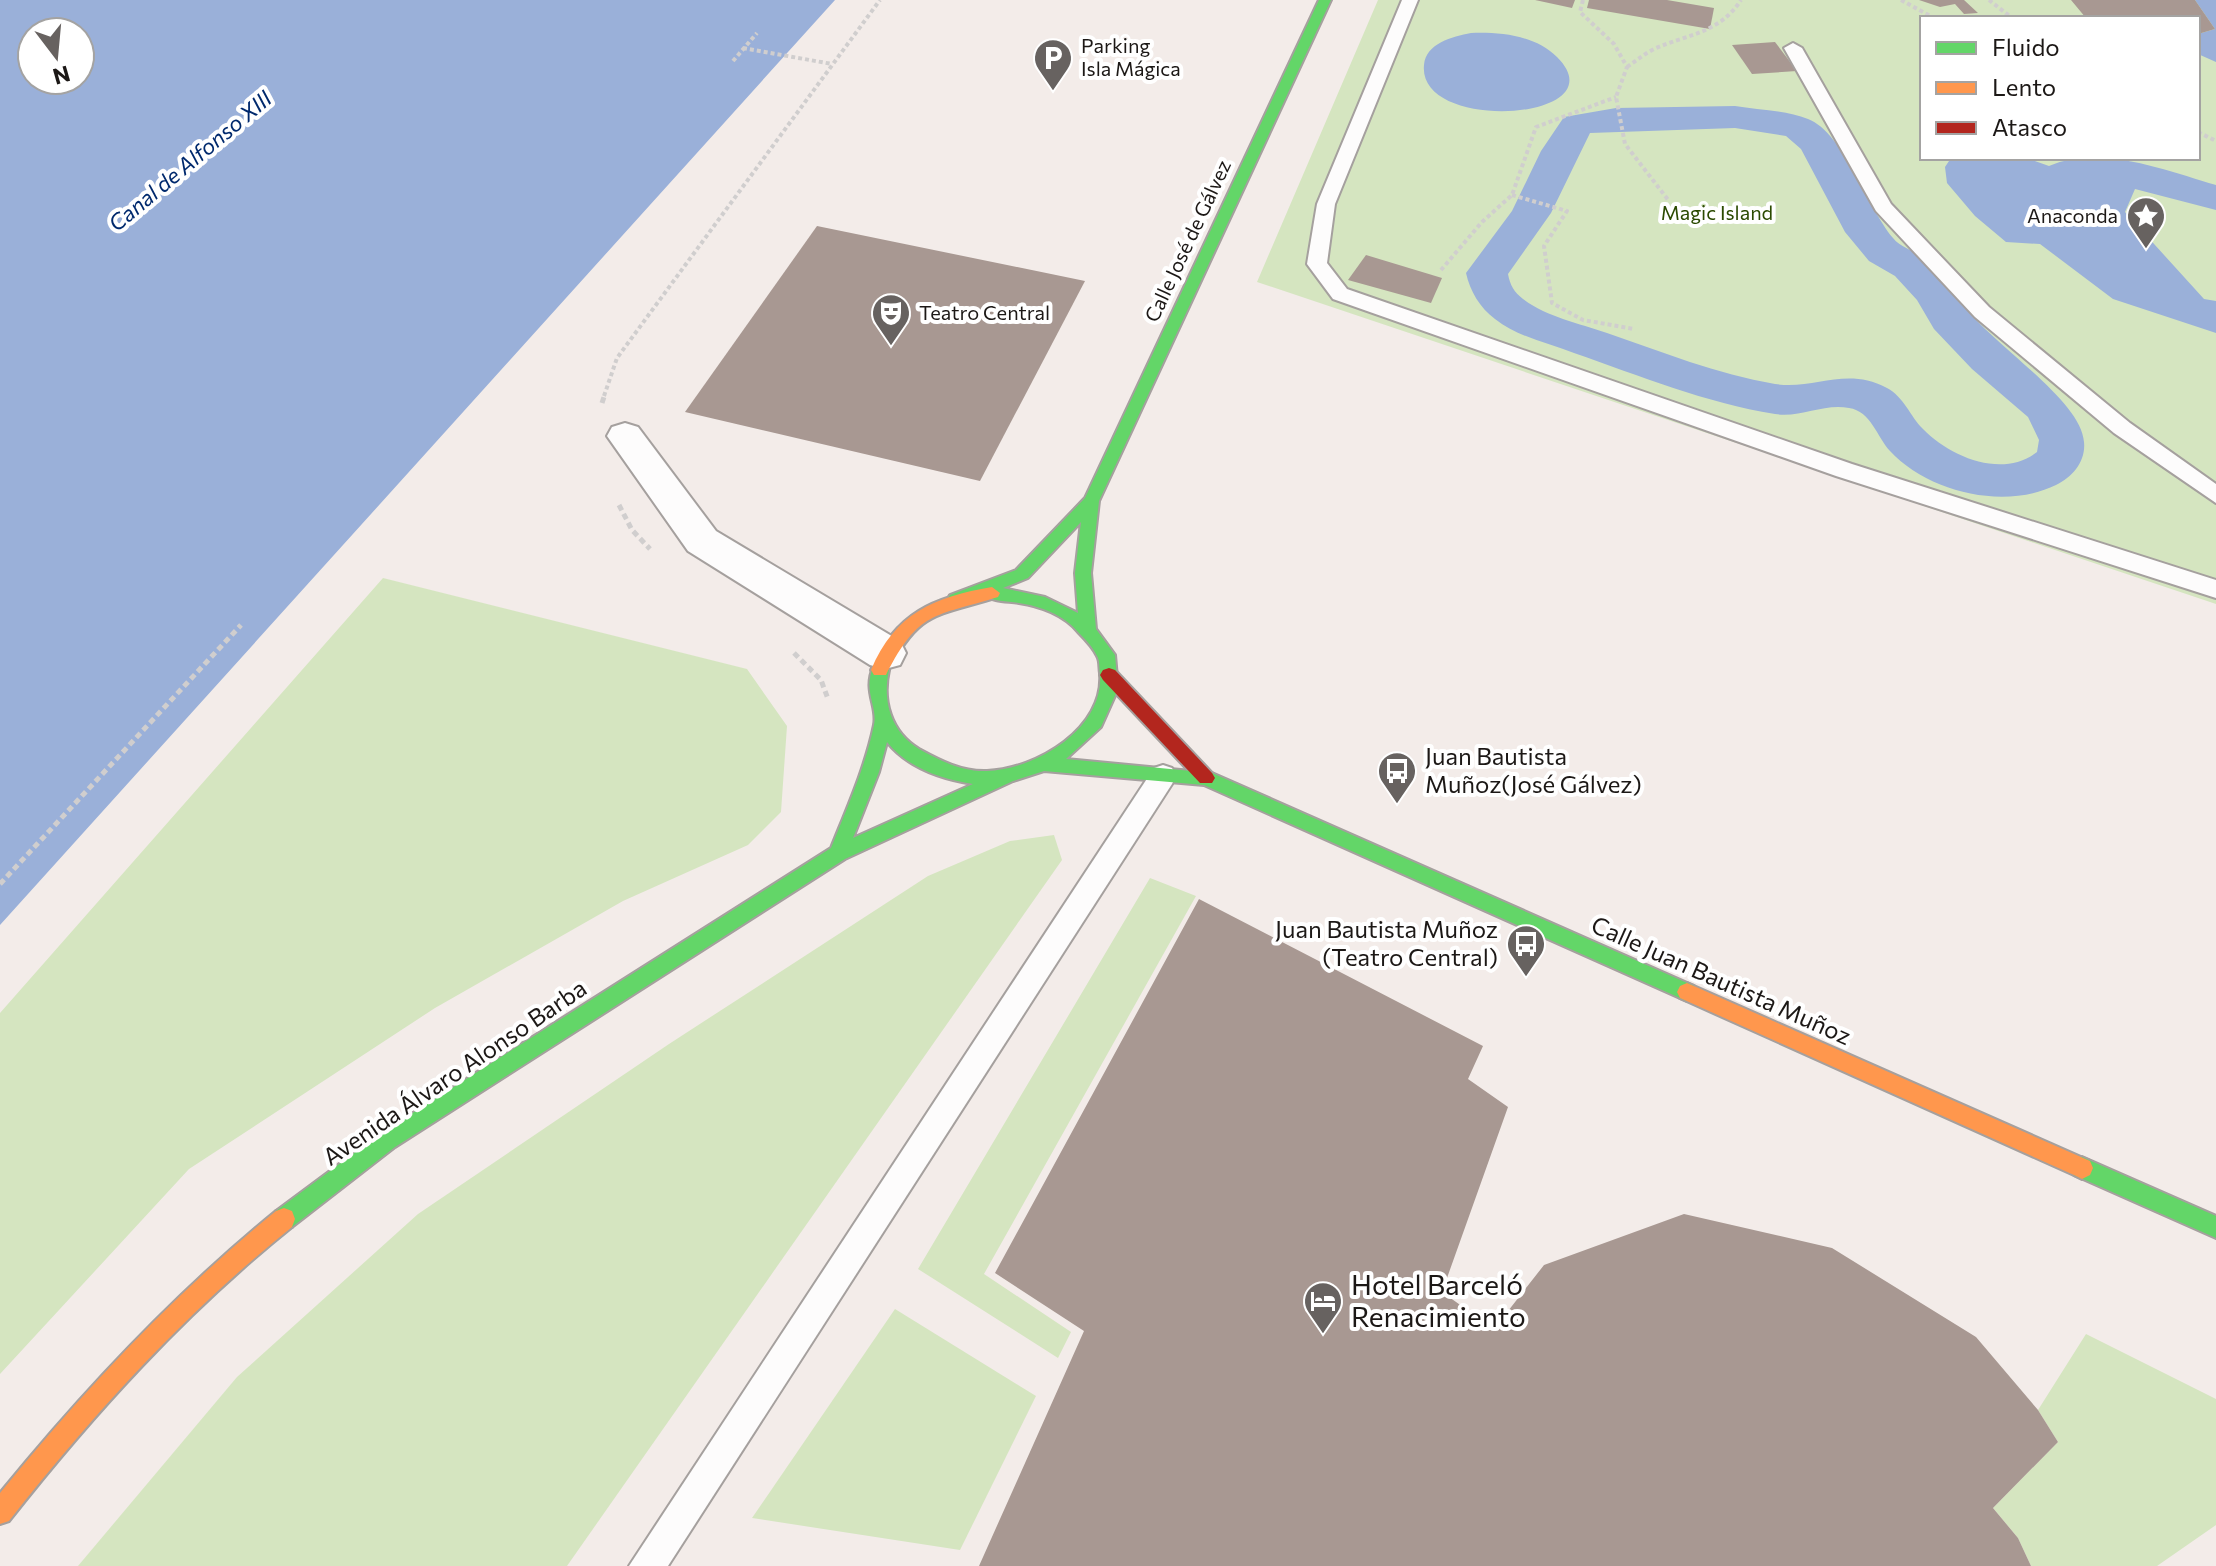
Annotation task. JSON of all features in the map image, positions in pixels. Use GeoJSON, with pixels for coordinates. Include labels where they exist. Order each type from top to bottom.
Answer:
{"type":"FeatureCollection","features":[{"type":"Feature","properties":{"kind":"main road","name":"Calle José de Gálvez"},"geometry":{"type":"LineString","coordinates":[[956,599],[1022,574],[1091,501],[1325,0]]}},
{"type":"Feature","properties":{"kind":"main road","name":"Calle José de Gálvez"},"geometry":{"type":"LineString","coordinates":[[1088,628],[1083,573],[1091,501]]}},
{"type":"Feature","properties":{"kind":"main road"},"geometry":{"type":"LineString","coordinates":[[992,593],[1028,596],[1061,608],[1088,628],[1102,650],[1109,675],[1108,700],[1097,725],[1077,748],[1050,765],[1005,778],[974,779],[945,773],[918,761],[897,744],[883,724],[876,700],[877,676],[885,653],[914,620],[956,599],[992,593]]}},
{"type":"Feature","properties":{"kind":"main road","name":"Calle Juan Bautista Muñoz"},"geometry":{"type":"LineString","coordinates":[[1109,675],[1206,778]]}},
{"type":"Feature","properties":{"kind":"main road"},"geometry":{"type":"LineString","coordinates":[[838,853],[870,772],[883,724]]}},
{"type":"Feature","properties":{"kind":"main road","name":"Calle Juan Bautista Muñoz"},"geometry":{"type":"LineString","coordinates":[[1050,765],[1206,778],[2216,1227]]}},
{"type":"Feature","properties":{"kind":"main road","name":"Avenida Álvaro Alonso Barba"},"geometry":{"type":"LineString","coordinates":[[0,1512],[67,1428],[138,1350],[239,1254],[388,1140],[838,853],[1005,778]]}},
{"type":"Feature","properties":{"kind":"street"},"geometry":{"type":"LineString","coordinates":[[613,422],[702,541],[885,653]]}},
{"type":"Feature","properties":{"kind":"lane"},"geometry":{"type":"LineString","coordinates":[[1410,0],[1326,204],[1317,264],[1340,294],[1844,470],[2216,589]]}},
{"type":"Feature","properties":{"kind":"lane"},"geometry":{"type":"LineString","coordinates":[[1793,48],[1883,207],[1960,289],[1982,312],[2122,428],[2216,495]]}},
{"type":"Feature","properties":{"kind":"lane"},"geometry":{"type":"LineString","coordinates":[[647,1566],[1163,776]]}},
{"type":"Feature","properties":{"kind":"path"},"geometry":{"type":"LineString","coordinates":[[613,422],[602,394],[617,358],[880,0]]}},
{"type":"Feature","properties":{"kind":"path"},"geometry":{"type":"LineString","coordinates":[[1583,0],[1580,12],[1614,44],[1627,67]]}},
{"type":"Feature","properties":{"kind":"path"},"geometry":{"type":"LineString","coordinates":[[1669,201],[1625,144],[1616,97],[1627,67],[1653,49],[1711,33],[1735,13],[1741,0]]}},
{"type":"Feature","properties":{"kind":"path"},"geometry":{"type":"LineString","coordinates":[[1901,0],[1930,16]]}},
{"type":"Feature","properties":{"kind":"path"},"geometry":{"type":"LineString","coordinates":[[1989,0],[2009,16]]}},
{"type":"Feature","properties":{"kind":"path"},"geometry":{"type":"LineString","coordinates":[[733,61],[757,33]]}},
{"type":"Feature","properties":{"kind":"path"},"geometry":{"type":"LineString","coordinates":[[743,48],[832,64]]}},
{"type":"Feature","properties":{"kind":"path"},"geometry":{"type":"LineString","coordinates":[[1441,270],[1482,222],[1512,195],[1536,127],[1616,97]]}},
{"type":"Feature","properties":{"kind":"path"},"geometry":{"type":"LineString","coordinates":[[1512,195],[1567,211],[1544,246],[1552,303],[1583,320],[1634,329]]}},
{"type":"Feature","properties":{"kind":"path"},"geometry":{"type":"LineString","coordinates":[[613,493],[632,530],[652,551]]}},
{"type":"Feature","properties":{"kind":"path"},"geometry":{"type":"LineString","coordinates":[[0,884],[241,625]]}},
{"type":"Feature","properties":{"kind":"path"},"geometry":{"type":"LineString","coordinates":[[783,645],[821,680],[830,705]]}},
{"type":"Feature","properties":{"kind":"green space","name":"Magic Island"},"geometry":{"type":"Polygon","coordinates":[[[1378,0],[2216,0],[2216,604],[1257,282],[1378,0]]]}},
{"type":"Feature","properties":{"kind":"green space"},"geometry":{"type":"Polygon","coordinates":[[[383,578],[747,669],[787,726],[781,812],[748,845],[623,901],[435,1008],[189,1169],[0,1374],[0,1013],[383,578]]]}},
{"type":"Feature","properties":{"kind":"green space"},"geometry":{"type":"Polygon","coordinates":[[[1054,835],[1062,860],[567,1566],[78,1566],[237,1377],[418,1214],[669,1044],[928,876],[1010,841],[1054,835]]]}},
{"type":"Feature","properties":{"kind":"green space"},"geometry":{"type":"Polygon","coordinates":[[[1150,878],[1196,896],[984,1274],[1071,1332],[1058,1358],[918,1269],[1150,878]]]}},
{"type":"Feature","properties":{"kind":"green space"},"geometry":{"type":"Polygon","coordinates":[[[895,1309],[1036,1396],[960,1550],[752,1518],[895,1309]]]}},
{"type":"Feature","properties":{"kind":"green space"},"geometry":{"type":"Polygon","coordinates":[[[2086,1334],[2216,1399],[2216,1525],[2157,1566],[2031,1566],[2018,1538],[1993,1508],[2058,1442],[2038,1410],[2086,1334]]]}},
{"type":"Feature","properties":{"kind":"water","name":"Canal de Alfonso XIII"},"geometry":{"type":"Polygon","coordinates":[[[0,0],[835,0],[0,925],[0,0]]]}},
{"type":"Feature","properties":{"kind":"water"},"geometry":{"type":"Polygon","coordinates":[[[2195,0],[2216,0],[2216,62],[2200,55],[2200,33],[2215,29],[2195,0]]]}},
{"type":"Feature","properties":{"kind":"water"},"geometry":{"type":"Polygon","coordinates":[[[1471,33],[1517,36],[1548,50],[1557,57],[1569,79],[1562,95],[1541,106],[1512,111],[1480,110],[1451,102],[1430,87],[1424,65],[1426,57],[1441,42],[1471,33]]]}},
{"type":"Feature","properties":{"kind":"water"},"geometry":{"type":"Polygon","coordinates":[[[1950,160],[2032,160],[2049,166],[2069,160],[2122,160],[2216,185],[2216,210],[2135,189],[2125,212],[2204,299],[2216,301],[2216,333],[2113,299],[2040,244],[2006,242],[1975,216],[1947,183],[1945,167],[1950,160]]]}},
{"type":"Feature","properties":{"kind":"building"},"geometry":{"type":"Polygon","coordinates":[[[1535,0],[1575,0],[1572,8],[1535,0]]]}},
{"type":"Feature","properties":{"kind":"building"},"geometry":{"type":"Polygon","coordinates":[[[1589,0],[1667,0],[1714,8],[1710,29],[1587,8],[1589,0]]]}},
{"type":"Feature","properties":{"kind":"building"},"geometry":{"type":"Polygon","coordinates":[[[1919,0],[1964,0],[1978,13],[1964,14],[1955,4],[1940,7],[1919,0]]]}},
{"type":"Feature","properties":{"kind":"building"},"geometry":{"type":"Polygon","coordinates":[[[2071,0],[2195,0],[2215,29],[2200,33],[2200,16],[2084,16],[2071,0]]]}},
{"type":"Feature","properties":{"kind":"building"},"geometry":{"type":"Polygon","coordinates":[[[1775,42],[1797,71],[1752,74],[1732,45],[1775,42]]]}},
{"type":"Feature","properties":{"kind":"building","name":"Teatro Central"},"geometry":{"type":"Polygon","coordinates":[[[817,226],[1085,281],[980,481],[685,412],[817,226]]]}},
{"type":"Feature","properties":{"kind":"building"},"geometry":{"type":"Polygon","coordinates":[[[1366,255],[1442,278],[1431,303],[1348,280],[1366,255]]]}},
{"type":"Feature","properties":{"kind":"building"},"geometry":{"type":"Polygon","coordinates":[[[1199,899],[1483,1046],[1468,1079],[1508,1107],[1442,1292],[1494,1329],[1544,1265],[1684,1214],[1832,1248],[1976,1337],[2038,1410],[2058,1442],[1993,1508],[2018,1538],[2031,1566],[979,1566],[1084,1331],[995,1273],[1199,899]]]}},
{"type":"Feature","properties":{"kind":"waterway"},"geometry":{"type":"LineString","coordinates":[[1735,117],[1797,127],[1817,143],[1859,223],[1883,252],[1909,267],[1933,292],[1949,319],[1987,359],[2046,408],[2062,440],[2059,460],[2042,473],[2024,480],[1989,480],[1971,476],[1921,453],[1903,436],[1886,410],[1865,396],[1841,392],[1788,400],[1714,384],[1532,323],[1497,298],[1487,273],[1531,213],[1560,151],[1577,125],[1616,119],[1735,117]]}},
{"type":"Feature","properties":{"kind":"traffic: fast"},"geometry":{"type":"LineString","coordinates":[[956,599],[1022,574],[1091,501],[1325,0]]}},
{"type":"Feature","properties":{"kind":"traffic: fast"},"geometry":{"type":"LineString","coordinates":[[1088,628],[1083,573],[1091,501]]}},
{"type":"Feature","properties":{"kind":"traffic: fast"},"geometry":{"type":"LineString","coordinates":[[880,670],[878,702],[889,731],[903,748],[943,772],[987,778],[1030,770],[1067,750],[1095,722],[1110,689],[1107,655],[1082,624],[1061,610],[1029,598],[992,593]]}},
{"type":"Feature","properties":{"kind":"traffic: fast"},"geometry":{"type":"LineString","coordinates":[[838,853],[870,772],[883,724]]}},
{"type":"Feature","properties":{"kind":"traffic: fast"},"geometry":{"type":"LineString","coordinates":[[1050,765],[1206,778],[1687,992]]}},
{"type":"Feature","properties":{"kind":"traffic: fast"},"geometry":{"type":"LineString","coordinates":[[284,1219],[388,1140],[838,853],[1005,778]]}},
{"type":"Feature","properties":{"kind":"traffic: fast"},"geometry":{"type":"LineString","coordinates":[[2082,1168],[2216,1227]]}},
{"type":"Feature","properties":{"kind":"traffic: slow"},"geometry":{"type":"LineString","coordinates":[[880,670],[897,637],[923,615],[956,601],[992,593]]}},
{"type":"Feature","properties":{"kind":"traffic: slow"},"geometry":{"type":"LineString","coordinates":[[1687,992],[2082,1168]]}},
{"type":"Feature","properties":{"kind":"traffic: slow"},"geometry":{"type":"LineString","coordinates":[[0,1512],[98,1394],[133,1357],[206,1285],[284,1219]]}},
{"type":"Feature","properties":{"kind":"traffic: jam"},"geometry":{"type":"LineString","coordinates":[[1109,675],[1206,778]]}},
{"type":"Feature","properties":{"kind":"place","name":"Parking Isla Mágica"},"geometry":{"type":"Point","coordinates":[1053,92]}},
{"type":"Feature","properties":{"kind":"place","name":"Anaconda"},"geometry":{"type":"Point","coordinates":[2146,250]}},
{"type":"Feature","properties":{"kind":"place","name":"Teatro Central"},"geometry":{"type":"Point","coordinates":[891,347]}},
{"type":"Feature","properties":{"kind":"place","name":"Juan Bautista Muñoz(José Gálvez)"},"geometry":{"type":"Point","coordinates":[1397,805]}},
{"type":"Feature","properties":{"kind":"place","name":"Juan Bautista Muñoz (Teatro Central)"},"geometry":{"type":"Point","coordinates":[1526,978]}},
{"type":"Feature","properties":{"kind":"place","name":"Hotel Barceló Renacimiento"},"geometry":{"type":"Point","coordinates":[1323,1335]}}]}
